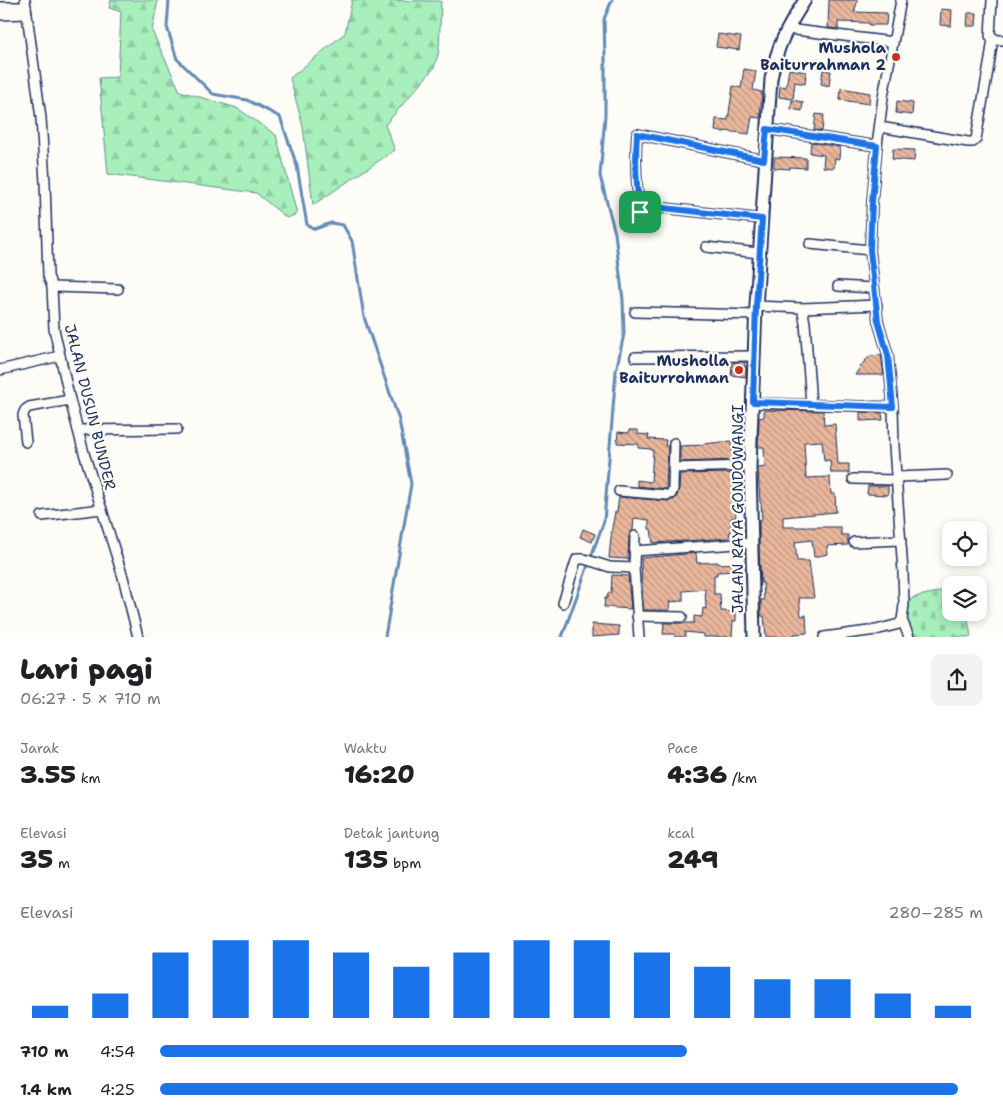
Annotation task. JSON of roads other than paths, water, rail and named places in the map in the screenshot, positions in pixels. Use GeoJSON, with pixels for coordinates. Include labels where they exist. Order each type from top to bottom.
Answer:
{"type":"FeatureCollection","features":[{"type":"Feature","properties":{"kind":"street","name":"JALAN RAYA GONDOWANGI"},"geometry":{"type":"LineString","coordinates":[[754,637],[750,466],[756,310],[770,79],[773,63],[782,38],[805,0]]}},
{"type":"Feature","properties":{"kind":"street"},"geometry":{"type":"LineString","coordinates":[[901,0],[877,146],[870,250],[878,321],[888,355],[893,407],[904,594],[902,620],[909,637]]}},
{"type":"Feature","properties":{"kind":"street"},"geometry":{"type":"LineString","coordinates":[[880,127],[968,142],[973,142],[976,139],[993,38],[990,36],[992,0]]}},
{"type":"Feature","properties":{"kind":"street"},"geometry":{"type":"LineString","coordinates":[[0,7],[26,7]]}},
{"type":"Feature","properties":{"kind":"street"},"geometry":{"type":"LineString","coordinates":[[0,15],[26,7]]}},
{"type":"Feature","properties":{"kind":"street","name":"JALAN DUSUN BUNDER"},"geometry":{"type":"LineString","coordinates":[[26,7],[40,118],[45,182],[48,276],[52,288],[54,329],[84,453],[123,577],[138,637]]}},
{"type":"Feature","properties":{"kind":"street"},"geometry":{"type":"LineString","coordinates":[[787,29],[893,42]]}},
{"type":"Feature","properties":{"kind":"street"},"geometry":{"type":"LineString","coordinates":[[993,38],[1003,40]]}},
{"type":"Feature","properties":{"kind":"street"},"geometry":{"type":"LineString","coordinates":[[767,129],[877,146]]}},
{"type":"Feature","properties":{"kind":"street"},"geometry":{"type":"LineString","coordinates":[[762,219],[664,208],[640,212],[636,186],[637,134],[764,160]]}},
{"type":"Feature","properties":{"kind":"street"},"geometry":{"type":"LineString","coordinates":[[810,244],[870,250]]}},
{"type":"Feature","properties":{"kind":"street"},"geometry":{"type":"LineString","coordinates":[[706,247],[759,253]]}},
{"type":"Feature","properties":{"kind":"street"},"geometry":{"type":"LineString","coordinates":[[838,286],[874,288]]}},
{"type":"Feature","properties":{"kind":"street"},"geometry":{"type":"LineString","coordinates":[[52,288],[118,289]]}},
{"type":"Feature","properties":{"kind":"street"},"geometry":{"type":"LineString","coordinates":[[635,312],[877,305]]}},
{"type":"Feature","properties":{"kind":"street"},"geometry":{"type":"LineString","coordinates":[[802,308],[805,323],[811,404]]}},
{"type":"Feature","properties":{"kind":"street"},"geometry":{"type":"LineString","coordinates":[[0,370],[60,356]]}},
{"type":"Feature","properties":{"kind":"street"},"geometry":{"type":"LineString","coordinates":[[635,357],[754,356]]}},
{"type":"Feature","properties":{"kind":"street"},"geometry":{"type":"LineString","coordinates":[[26,442],[23,415],[25,410],[29,407],[70,400]]}},
{"type":"Feature","properties":{"kind":"street"},"geometry":{"type":"LineString","coordinates":[[753,402],[893,407]]}},
{"type":"Feature","properties":{"kind":"street"},"geometry":{"type":"LineString","coordinates":[[78,430],[177,429]]}},
{"type":"Feature","properties":{"kind":"street"},"geometry":{"type":"LineString","coordinates":[[619,491],[671,494],[673,490],[674,443]]}},
{"type":"Feature","properties":{"kind":"street"},"geometry":{"type":"LineString","coordinates":[[673,468],[750,466]]}},
{"type":"Feature","properties":{"kind":"street"},"geometry":{"type":"LineString","coordinates":[[854,479],[897,479],[947,475]]}},
{"type":"Feature","properties":{"kind":"street"},"geometry":{"type":"LineString","coordinates":[[42,516],[102,509]]}},
{"type":"Feature","properties":{"kind":"street"},"geometry":{"type":"LineString","coordinates":[[634,536],[634,568],[640,637]]}},
{"type":"Feature","properties":{"kind":"street"},"geometry":{"type":"LineString","coordinates":[[854,542],[901,540]]}},
{"type":"Feature","properties":{"kind":"street"},"geometry":{"type":"LineString","coordinates":[[634,551],[752,543]]}},
{"type":"Feature","properties":{"kind":"street"},"geometry":{"type":"LineString","coordinates":[[563,603],[578,559],[610,567],[634,568]]}},
{"type":"Feature","properties":{"kind":"street"},"geometry":{"type":"LineString","coordinates":[[638,616],[682,617]]}},
{"type":"Feature","properties":{"kind":"street"},"geometry":{"type":"LineString","coordinates":[[824,637],[876,630],[899,624],[902,620]]}},
{"type":"Feature","properties":{"kind":"waterway"},"geometry":{"type":"LineString","coordinates":[[169,0],[167,27],[177,59],[213,94],[247,100],[280,117],[297,166],[307,225],[315,229],[331,223],[343,225],[352,241],[364,317],[399,420],[411,484],[385,637]]}},
{"type":"Feature","properties":{"kind":"waterway"},"geometry":{"type":"LineString","coordinates":[[562,637],[604,521],[616,371],[624,334],[623,300],[615,233],[600,176],[605,116],[604,19],[612,0]]}},
{"type":"Feature","properties":{"kind":"place","name":"Mushola Baiturrahman 2"},"geometry":{"type":"Point","coordinates":[896,57]}},
{"type":"Feature","properties":{"kind":"place","name":"Musholla Baiturrohman"},"geometry":{"type":"Point","coordinates":[739,370]}}]}
